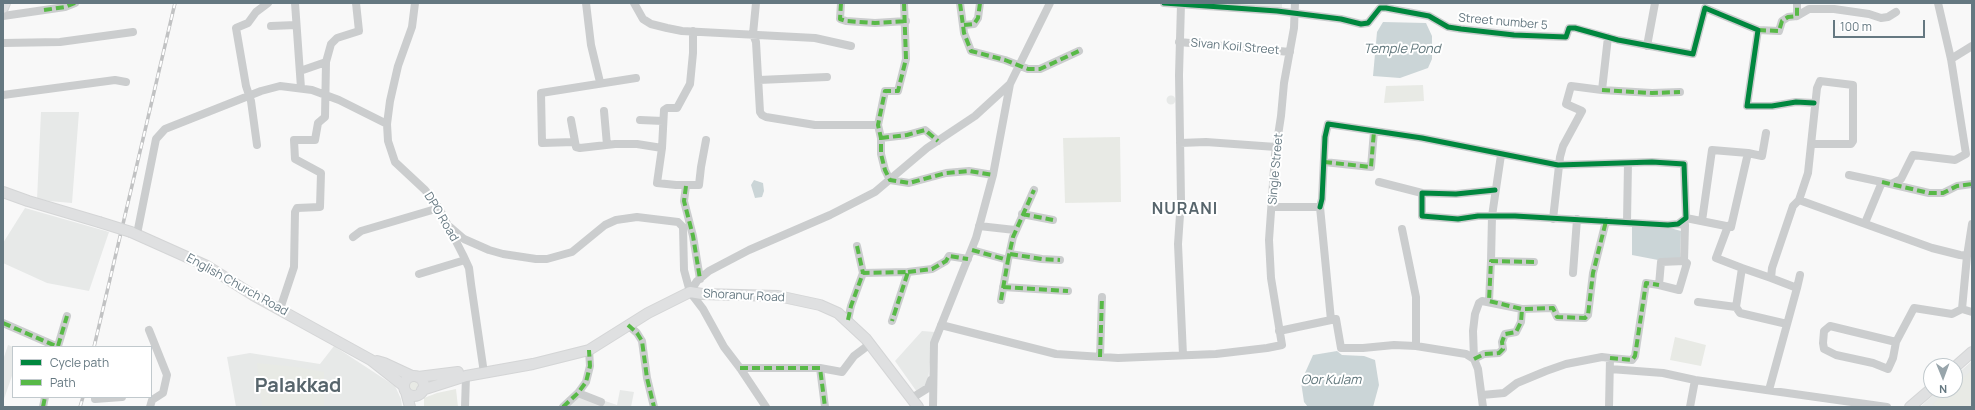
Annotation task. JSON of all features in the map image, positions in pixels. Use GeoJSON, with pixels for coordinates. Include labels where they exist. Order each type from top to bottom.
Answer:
{"type":"FeatureCollection","features":[{"type":"Feature","properties":{"kind":"main road"},"geometry":{"type":"LineString","coordinates":[[3,8],[5,3]]}},
{"type":"Feature","properties":{"kind":"main road","name":"English Church Road"},"geometry":{"type":"LineString","coordinates":[[3,192],[134,233],[207,266],[280,310],[371,360],[412,391]]}},
{"type":"Feature","properties":{"kind":"main road","name":"English Church Road"},"geometry":{"type":"LineString","coordinates":[[3,196],[28,201]]}},
{"type":"Feature","properties":{"kind":"main road","name":"Shoranur Road"},"geometry":{"type":"LineString","coordinates":[[412,391],[484,370],[588,346],[697,287],[778,296],[820,306],[838,313],[848,320],[870,344],[918,407]]}},
{"type":"Feature","properties":{"kind":"main road","name":"Shoranur Road"},"geometry":{"type":"LineString","coordinates":[[415,377],[484,370],[572,355],[589,350],[618,333],[628,325]]}},
{"type":"Feature","properties":{"kind":"main road"},"geometry":{"type":"LineString","coordinates":[[1963,360],[1972,352]]}},
{"type":"Feature","properties":{"kind":"main road","name":"English Church Road"},"geometry":{"type":"LineString","coordinates":[[371,360],[384,362],[415,377]]}},
{"type":"Feature","properties":{"kind":"main road"},"geometry":{"type":"LineString","coordinates":[[412,391],[423,384],[415,377],[407,379],[416,407]]}},
{"type":"Feature","properties":{"kind":"main road"},"geometry":{"type":"LineString","coordinates":[[410,407],[412,391]]}},
{"type":"Feature","properties":{"kind":"main road"},"geometry":{"type":"LineString","coordinates":[[1910,407],[1923,395]]}},
{"type":"Feature","properties":{"kind":"street"},"geometry":{"type":"LineString","coordinates":[[3,16],[66,7],[75,3]]}},
{"type":"Feature","properties":{"kind":"street"},"geometry":{"type":"LineString","coordinates":[[257,145],[236,28],[248,24],[256,12],[268,3]]}},
{"type":"Feature","properties":{"kind":"street"},"geometry":{"type":"LineString","coordinates":[[295,3],[301,84]]}},
{"type":"Feature","properties":{"kind":"street"},"geometry":{"type":"LineString","coordinates":[[280,310],[294,268],[295,212],[297,208],[320,207],[321,173],[295,160],[294,140],[315,140],[318,123],[325,117],[326,62],[331,44],[337,38],[359,31],[356,3]]}},
{"type":"Feature","properties":{"kind":"street","name":"DPO Road"},"geometry":{"type":"LineString","coordinates":[[415,3],[412,27],[398,66],[387,124],[388,141],[395,162],[425,190],[439,208],[450,227],[465,260],[472,284],[484,370]]}},
{"type":"Feature","properties":{"kind":"street"},"geometry":{"type":"LineString","coordinates":[[586,3],[591,45],[600,82]]}},
{"type":"Feature","properties":{"kind":"street"},"geometry":{"type":"LineString","coordinates":[[634,3],[640,17],[651,24],[693,31],[815,38],[852,46]]}},
{"type":"Feature","properties":{"kind":"street"},"geometry":{"type":"LineString","coordinates":[[756,3],[753,34],[756,42],[760,112],[766,117],[815,125],[878,124]]}},
{"type":"Feature","properties":{"kind":"street"},"geometry":{"type":"LineString","coordinates":[[841,3],[840,19],[846,21],[875,23],[906,21]]}},
{"type":"Feature","properties":{"kind":"street"},"geometry":{"type":"LineString","coordinates":[[890,180],[885,170],[881,154],[881,138],[878,124],[886,91],[898,91],[906,59],[906,21],[904,3]]}},
{"type":"Feature","properties":{"kind":"street"},"geometry":{"type":"LineString","coordinates":[[960,3],[964,33],[971,51],[1005,60],[1019,67],[1040,69],[1080,51]]}},
{"type":"Feature","properties":{"kind":"street"},"geometry":{"type":"LineString","coordinates":[[964,25],[974,24],[978,18],[980,3]]}},
{"type":"Feature","properties":{"kind":"street"},"geometry":{"type":"LineString","coordinates":[[697,287],[709,271],[749,250],[830,215],[875,192],[938,141],[974,116],[1010,84],[1050,3]]}},
{"type":"Feature","properties":{"kind":"street"},"geometry":{"type":"LineString","coordinates":[[1164,3],[1251,9],[1295,14]]}},
{"type":"Feature","properties":{"kind":"street","name":"Single Street"},"geometry":{"type":"LineString","coordinates":[[1183,355],[1216,354],[1282,345],[1271,278],[1269,240],[1276,147],[1290,52],[1295,3]]}},
{"type":"Feature","properties":{"kind":"street"},"geometry":{"type":"LineString","coordinates":[[1647,46],[1655,3]]}},
{"type":"Feature","properties":{"kind":"street"},"geometry":{"type":"LineString","coordinates":[[1797,3],[1797,16]]}},
{"type":"Feature","properties":{"kind":"street"},"geometry":{"type":"LineString","coordinates":[[1891,184],[1901,179],[1913,155],[1955,160],[1966,154],[1951,59],[1938,3]]}},
{"type":"Feature","properties":{"kind":"street"},"geometry":{"type":"LineString","coordinates":[[941,325],[1056,354],[1134,358],[1183,355],[1178,244],[1181,200],[1179,42],[1181,4]]}},
{"type":"Feature","properties":{"kind":"street","name":"Street number 5"},"geometry":{"type":"LineString","coordinates":[[1295,14],[1368,23],[1380,8],[1386,8],[1428,16],[1448,27],[1461,29],[1514,35],[1566,37],[1569,28],[1583,29],[1608,37]]}},
{"type":"Feature","properties":{"kind":"street"},"geometry":{"type":"LineString","coordinates":[[1602,90],[1608,37],[1693,54],[1705,8],[1758,30],[1779,31],[1782,21],[1788,17],[1797,16],[1809,9],[1834,9],[1868,14],[1881,18],[1888,17],[1896,12]]}},
{"type":"Feature","properties":{"kind":"street"},"geometry":{"type":"LineString","coordinates":[[271,26],[296,25]]}},
{"type":"Feature","properties":{"kind":"street"},"geometry":{"type":"LineString","coordinates":[[1758,30],[1747,106],[1772,106],[1796,102],[1814,103]]}},
{"type":"Feature","properties":{"kind":"street"},"geometry":{"type":"LineString","coordinates":[[693,31],[693,53],[690,84],[677,108],[667,108],[664,110],[662,148],[657,183],[686,186],[699,185],[706,140]]}},
{"type":"Feature","properties":{"kind":"street"},"geometry":{"type":"LineString","coordinates":[[3,43],[60,42],[133,32]]}},
{"type":"Feature","properties":{"kind":"street","name":"Sivan Koil Street"},"geometry":{"type":"LineString","coordinates":[[1179,42],[1290,52]]}},
{"type":"Feature","properties":{"kind":"street"},"geometry":{"type":"LineString","coordinates":[[1951,59],[1972,46]]}},
{"type":"Feature","properties":{"kind":"street"},"geometry":{"type":"LineString","coordinates":[[300,71],[326,62]]}},
{"type":"Feature","properties":{"kind":"street"},"geometry":{"type":"LineString","coordinates":[[759,80],[827,77]]}},
{"type":"Feature","properties":{"kind":"street"},"geometry":{"type":"LineString","coordinates":[[574,142],[542,143],[541,93],[600,82],[636,78]]}},
{"type":"Feature","properties":{"kind":"street"},"geometry":{"type":"LineString","coordinates":[[3,95],[115,80],[126,82]]}},
{"type":"Feature","properties":{"kind":"street"},"geometry":{"type":"LineString","coordinates":[[1771,278],[1772,268],[1793,206],[1799,200],[1808,173],[1812,144],[1814,103],[1820,81],[1853,85],[1853,141],[1851,144],[1812,144]]}},
{"type":"Feature","properties":{"kind":"street"},"geometry":{"type":"LineString","coordinates":[[134,233],[156,138],[165,129],[248,91],[261,91],[280,86],[301,84],[326,92],[387,124]]}},
{"type":"Feature","properties":{"kind":"street"},"geometry":{"type":"LineString","coordinates":[[933,407],[932,378],[934,343],[972,250],[980,226],[993,175],[1010,84]]}},
{"type":"Feature","properties":{"kind":"street"},"geometry":{"type":"LineString","coordinates":[[1553,219],[1558,164],[1563,146],[1582,111],[1566,104],[1571,86],[1602,90],[1680,92]]}},
{"type":"Feature","properties":{"kind":"street"},"geometry":{"type":"LineString","coordinates":[[995,98],[1007,104]]}},
{"type":"Feature","properties":{"kind":"street"},"geometry":{"type":"LineString","coordinates":[[604,111],[607,145]]}},
{"type":"Feature","properties":{"kind":"street"},"geometry":{"type":"LineString","coordinates":[[571,120],[576,147],[637,144],[662,148]]}},
{"type":"Feature","properties":{"kind":"street"},"geometry":{"type":"LineString","coordinates":[[640,120],[663,121]]}},
{"type":"Feature","properties":{"kind":"street"},"geometry":{"type":"LineString","coordinates":[[1331,320],[1320,207],[1328,124],[1446,143],[1501,155],[1558,164],[1684,164],[1686,218]]}},
{"type":"Feature","properties":{"kind":"street"},"geometry":{"type":"LineString","coordinates":[[881,138],[907,135],[925,130],[938,141]]}},
{"type":"Feature","properties":{"kind":"street"},"geometry":{"type":"LineString","coordinates":[[1324,162],[1371,167],[1374,131]]}},
{"type":"Feature","properties":{"kind":"street"},"geometry":{"type":"LineString","coordinates":[[1702,221],[1712,150],[1748,153],[1762,156],[1766,133]]}},
{"type":"Feature","properties":{"kind":"street"},"geometry":{"type":"LineString","coordinates":[[1180,143],[1206,142],[1276,147]]}},
{"type":"Feature","properties":{"kind":"street"},"geometry":{"type":"LineString","coordinates":[[1678,224],[1686,218],[1731,227],[1748,153]]}},
{"type":"Feature","properties":{"kind":"street"},"geometry":{"type":"LineString","coordinates":[[1488,301],[1492,216],[1501,155]]}},
{"type":"Feature","properties":{"kind":"street"},"geometry":{"type":"LineString","coordinates":[[1627,222],[1628,163]]}},
{"type":"Feature","properties":{"kind":"street"},"geometry":{"type":"LineString","coordinates":[[890,180],[909,183],[946,173],[969,171],[993,175]]}},
{"type":"Feature","properties":{"kind":"street"},"geometry":{"type":"LineString","coordinates":[[1849,176],[1929,193],[1943,193],[1957,186],[1972,184]]}},
{"type":"Feature","properties":{"kind":"street"},"geometry":{"type":"LineString","coordinates":[[1379,182],[1422,193],[1456,194],[1495,190]]}},
{"type":"Feature","properties":{"kind":"street"},"geometry":{"type":"LineString","coordinates":[[1865,223],[1882,182]]}},
{"type":"Feature","properties":{"kind":"street"},"geometry":{"type":"LineString","coordinates":[[686,186],[684,201],[693,236],[697,287],[703,309],[724,347],[766,407]]}},
{"type":"Feature","properties":{"kind":"street"},"geometry":{"type":"LineString","coordinates":[[1001,300],[1015,230],[1034,190]]}},
{"type":"Feature","properties":{"kind":"street"},"geometry":{"type":"LineString","coordinates":[[1422,193],[1422,216],[1458,219],[1492,216],[1606,220],[1653,225],[1685,225],[1684,261],[1687,264],[1679,290],[1646,283],[1635,356],[1632,360],[1602,357],[1566,364],[1528,378],[1504,393],[1482,395]]}},
{"type":"Feature","properties":{"kind":"street"},"geometry":{"type":"LineString","coordinates":[[1799,200],[1932,248],[1967,256]]}},
{"type":"Feature","properties":{"kind":"street"},"geometry":{"type":"LineString","coordinates":[[1272,207],[1320,207]]}},
{"type":"Feature","properties":{"kind":"street"},"geometry":{"type":"LineString","coordinates":[[353,237],[361,231],[439,208]]}},
{"type":"Feature","properties":{"kind":"street"},"geometry":{"type":"LineString","coordinates":[[1022,214],[1053,220]]}},
{"type":"Feature","properties":{"kind":"street"},"geometry":{"type":"LineString","coordinates":[[450,227],[464,239],[489,250],[503,254],[536,259],[572,252],[605,225],[616,220],[637,217],[678,222],[683,227],[684,270],[697,287]]}},
{"type":"Feature","properties":{"kind":"street"},"geometry":{"type":"LineString","coordinates":[[1573,273],[1577,219]]}},
{"type":"Feature","properties":{"kind":"street"},"geometry":{"type":"LineString","coordinates":[[1483,407],[1478,369],[1474,358],[1473,331],[1478,303],[1488,301],[1522,309],[1553,308],[1557,317],[1585,318],[1588,315],[1593,272],[1606,220]]}},
{"type":"Feature","properties":{"kind":"street"},"geometry":{"type":"LineString","coordinates":[[1962,309],[1967,256],[1972,224]]}},
{"type":"Feature","properties":{"kind":"street"},"geometry":{"type":"LineString","coordinates":[[980,226],[1015,230]]}},
{"type":"Feature","properties":{"kind":"street"},"geometry":{"type":"LineString","coordinates":[[1728,226],[1716,258],[1797,288]]}},
{"type":"Feature","properties":{"kind":"street"},"geometry":{"type":"LineString","coordinates":[[1402,229],[1416,297],[1416,346]]}},
{"type":"Feature","properties":{"kind":"street"},"geometry":{"type":"LineString","coordinates":[[848,320],[863,274],[857,246]]}},
{"type":"Feature","properties":{"kind":"street"},"geometry":{"type":"LineString","coordinates":[[972,250],[1009,257],[1060,260]]}},
{"type":"Feature","properties":{"kind":"street"},"geometry":{"type":"LineString","coordinates":[[863,274],[908,272],[932,269],[946,261],[949,256],[968,259]]}},
{"type":"Feature","properties":{"kind":"street"},"geometry":{"type":"LineString","coordinates":[[419,274],[465,260]]}},
{"type":"Feature","properties":{"kind":"street"},"geometry":{"type":"LineString","coordinates":[[1490,261],[1534,262]]}},
{"type":"Feature","properties":{"kind":"street"},"geometry":{"type":"LineString","coordinates":[[1659,285],[1661,262],[1684,261]]}},
{"type":"Feature","properties":{"kind":"street"},"geometry":{"type":"LineString","coordinates":[[1742,268],[1736,307],[1740,313],[1787,324]]}},
{"type":"Feature","properties":{"kind":"street"},"geometry":{"type":"LineString","coordinates":[[892,321],[908,272]]}},
{"type":"Feature","properties":{"kind":"street"},"geometry":{"type":"LineString","coordinates":[[1005,274],[1017,288]]}},
{"type":"Feature","properties":{"kind":"street"},"geometry":{"type":"LineString","coordinates":[[1769,390],[1800,275]]}},
{"type":"Feature","properties":{"kind":"street"},"geometry":{"type":"LineString","coordinates":[[1004,287],[1068,291]]}},
{"type":"Feature","properties":{"kind":"street"},"geometry":{"type":"LineString","coordinates":[[1100,357],[1102,297]]}},
{"type":"Feature","properties":{"kind":"street"},"geometry":{"type":"LineString","coordinates":[[1698,302],[1736,307]]}},
{"type":"Feature","properties":{"kind":"street"},"geometry":{"type":"LineString","coordinates":[[1896,342],[1830,326],[1824,330],[1823,343],[1824,349],[1836,355],[1873,363],[1888,369],[1893,358],[1896,342],[1914,308],[1952,314],[1962,309],[1972,312]]}},
{"type":"Feature","properties":{"kind":"street"},"geometry":{"type":"LineString","coordinates":[[1278,328],[1336,319],[1339,345],[1341,348],[1364,348],[1394,344],[1466,354],[1474,358],[1484,354],[1499,353],[1503,349],[1502,342],[1505,334],[1516,332],[1521,322],[1522,309]]}},
{"type":"Feature","properties":{"kind":"street"},"geometry":{"type":"LineString","coordinates":[[58,346],[67,316]]}},
{"type":"Feature","properties":{"kind":"street"},"geometry":{"type":"LineString","coordinates":[[3,323],[38,340],[55,346]]}},
{"type":"Feature","properties":{"kind":"street"},"geometry":{"type":"LineString","coordinates":[[628,325],[637,332],[642,342],[647,378],[654,407]]}},
{"type":"Feature","properties":{"kind":"street"},"geometry":{"type":"LineString","coordinates":[[149,330],[167,375],[163,393],[151,401]]}},
{"type":"Feature","properties":{"kind":"street"},"geometry":{"type":"LineString","coordinates":[[740,368],[820,368],[842,372],[854,356],[870,344]]}},
{"type":"Feature","properties":{"kind":"street"},"geometry":{"type":"LineString","coordinates":[[563,407],[578,394],[586,382],[590,366],[589,350]]}},
{"type":"Feature","properties":{"kind":"street"},"geometry":{"type":"LineString","coordinates":[[1609,407],[1610,358]]}},
{"type":"Feature","properties":{"kind":"street"},"geometry":{"type":"LineString","coordinates":[[820,368],[825,407]]}},
{"type":"Feature","properties":{"kind":"street"},"geometry":{"type":"LineString","coordinates":[[1610,369],[1663,373],[1695,380],[1887,407]]}},
{"type":"Feature","properties":{"kind":"street"},"geometry":{"type":"LineString","coordinates":[[465,407],[466,376]]}},
{"type":"Feature","properties":{"kind":"street"},"geometry":{"type":"LineString","coordinates":[[912,398],[928,388],[932,378]]}},
{"type":"Feature","properties":{"kind":"street"},"geometry":{"type":"LineString","coordinates":[[1690,407],[1695,380]]}},
{"type":"Feature","properties":{"kind":"street"},"geometry":{"type":"LineString","coordinates":[[578,394],[601,402]]}},
{"type":"Feature","properties":{"kind":"street"},"geometry":{"type":"LineString","coordinates":[[95,399],[108,398]]}},
{"type":"Feature","properties":{"kind":"shaded area"},"geometry":{"type":"Polygon","coordinates":[[[1220,3],[1282,3],[1282,8],[1219,5],[1220,3]]]}},
{"type":"Feature","properties":{"kind":"shaded area"},"geometry":{"type":"Polygon","coordinates":[[[1423,85],[1424,101],[1384,103],[1386,86],[1423,85]]]}},
{"type":"Feature","properties":{"kind":"shaded area"},"geometry":{"type":"Polygon","coordinates":[[[1171,95],[1176,100],[1171,105],[1166,100],[1171,95]]]}},
{"type":"Feature","properties":{"kind":"shaded area"},"geometry":{"type":"Polygon","coordinates":[[[41,112],[79,112],[72,203],[37,200],[41,112]]]}},
{"type":"Feature","properties":{"kind":"shaded area"},"geometry":{"type":"Polygon","coordinates":[[[1120,137],[1121,202],[1065,203],[1063,138],[1120,137]]]}},
{"type":"Feature","properties":{"kind":"shaded area"},"geometry":{"type":"Polygon","coordinates":[[[25,208],[109,232],[89,291],[47,283],[3,263],[3,243],[25,208]]]}},
{"type":"Feature","properties":{"kind":"shaded area"},"geometry":{"type":"Polygon","coordinates":[[[922,331],[935,332],[932,343],[928,381],[924,387],[917,392],[895,361],[922,331]]]}},
{"type":"Feature","properties":{"kind":"shaded area"},"geometry":{"type":"Polygon","coordinates":[[[1675,337],[1706,345],[1701,366],[1670,360],[1675,337]]]}},
{"type":"Feature","properties":{"kind":"shaded area"},"geometry":{"type":"Polygon","coordinates":[[[8,345],[12,347],[12,376],[4,399],[3,360],[8,345]]]}},
{"type":"Feature","properties":{"kind":"shaded area"},"geometry":{"type":"Polygon","coordinates":[[[334,346],[395,386],[401,399],[402,407],[236,407],[227,357],[250,353],[320,364],[334,346]]]}},
{"type":"Feature","properties":{"kind":"shaded area"},"geometry":{"type":"Polygon","coordinates":[[[1972,361],[1972,407],[1920,407],[1930,398],[1963,398],[1963,369],[1972,361]]]}},
{"type":"Feature","properties":{"kind":"shaded area"},"geometry":{"type":"Polygon","coordinates":[[[257,363],[297,367],[324,372],[324,407],[262,407],[257,363]]]}},
{"type":"Feature","properties":{"kind":"shaded area"},"geometry":{"type":"Polygon","coordinates":[[[1972,370],[1972,407],[1936,407],[1932,404],[1939,398],[1963,398],[1963,378],[1972,370]]]}},
{"type":"Feature","properties":{"kind":"shaded area"},"geometry":{"type":"Polygon","coordinates":[[[413,380],[417,382],[419,386],[417,390],[413,392],[409,390],[407,386],[409,382],[413,380]]]}},
{"type":"Feature","properties":{"kind":"shaded area"},"geometry":{"type":"Polygon","coordinates":[[[456,389],[458,407],[424,407],[424,398],[437,393],[456,389]]]}},
{"type":"Feature","properties":{"kind":"shaded area"},"geometry":{"type":"Polygon","coordinates":[[[620,390],[634,392],[631,407],[568,407],[581,393],[617,405],[620,390]]]}},
{"type":"Feature","properties":{"kind":"water","name":"Temple Pond"},"geometry":{"type":"Polygon","coordinates":[[[1383,22],[1426,23],[1432,36],[1432,59],[1428,68],[1400,78],[1373,76],[1377,32],[1383,22]]]}},
{"type":"Feature","properties":{"kind":"water"},"geometry":{"type":"Polygon","coordinates":[[[754,180],[763,183],[764,191],[762,197],[755,198],[751,185],[754,180]]]}},
{"type":"Feature","properties":{"kind":"water"},"geometry":{"type":"Polygon","coordinates":[[[1632,225],[1670,228],[1681,231],[1680,258],[1658,260],[1632,255],[1632,225]]]}},
{"type":"Feature","properties":{"kind":"water","name":"Oor Kulam"},"geometry":{"type":"Polygon","coordinates":[[[1337,351],[1342,355],[1364,356],[1375,360],[1379,385],[1373,407],[1308,407],[1304,402],[1301,382],[1313,355],[1337,351]]]}},
{"type":"Feature","properties":{"kind":"railway"},"geometry":{"type":"LineString","coordinates":[[94,346],[175,3]]}},
{"type":"Feature","properties":{"kind":"railway"},"geometry":{"type":"LineString","coordinates":[[80,407],[83,398]]}},
{"type":"Feature","properties":{"kind":"marked path"},"geometry":{"type":"LineString","coordinates":[[44,10],[65,7],[75,3]]}},
{"type":"Feature","properties":{"kind":"marked path"},"geometry":{"type":"LineString","coordinates":[[841,3],[840,19],[846,21],[875,23],[906,21]]}},
{"type":"Feature","properties":{"kind":"marked path"},"geometry":{"type":"LineString","coordinates":[[904,3],[906,59],[898,91],[885,91],[878,125],[881,138],[881,154],[885,170],[890,180],[909,183],[946,173],[969,171],[993,175]]}},
{"type":"Feature","properties":{"kind":"marked path"},"geometry":{"type":"LineString","coordinates":[[960,3],[964,33],[971,51],[1005,60],[1028,69],[1040,69],[1079,51]]}},
{"type":"Feature","properties":{"kind":"marked path"},"geometry":{"type":"LineString","coordinates":[[964,25],[974,24],[978,18],[980,3]]}},
{"type":"Feature","properties":{"kind":"marked path"},"geometry":{"type":"LineString","coordinates":[[1758,30],[1779,31],[1782,21],[1788,17],[1797,16],[1797,3]]}},
{"type":"Feature","properties":{"kind":"marked path"},"geometry":{"type":"LineString","coordinates":[[1602,90],[1652,93],[1680,92]]}},
{"type":"Feature","properties":{"kind":"marked path"},"geometry":{"type":"LineString","coordinates":[[881,138],[907,135],[925,130],[938,141]]}},
{"type":"Feature","properties":{"kind":"marked path"},"geometry":{"type":"LineString","coordinates":[[1324,162],[1371,167],[1374,131]]}},
{"type":"Feature","properties":{"kind":"marked path"},"geometry":{"type":"LineString","coordinates":[[1882,182],[1929,193],[1943,193],[1957,186],[1972,184]]}},
{"type":"Feature","properties":{"kind":"marked path"},"geometry":{"type":"LineString","coordinates":[[686,186],[684,201],[693,236],[700,279]]}},
{"type":"Feature","properties":{"kind":"marked path"},"geometry":{"type":"LineString","coordinates":[[972,250],[1008,260],[1013,237],[1034,190]]}},
{"type":"Feature","properties":{"kind":"marked path"},"geometry":{"type":"LineString","coordinates":[[1022,214],[1053,220]]}},
{"type":"Feature","properties":{"kind":"marked path"},"geometry":{"type":"LineString","coordinates":[[1534,262],[1491,261],[1489,301],[1522,309],[1553,308],[1557,317],[1585,318],[1588,315],[1593,273],[1606,221]]}},
{"type":"Feature","properties":{"kind":"marked path"},"geometry":{"type":"LineString","coordinates":[[857,246],[863,273]]}},
{"type":"Feature","properties":{"kind":"marked path"},"geometry":{"type":"LineString","coordinates":[[1010,254],[1060,260]]}},
{"type":"Feature","properties":{"kind":"marked path"},"geometry":{"type":"LineString","coordinates":[[908,272],[932,269],[946,261],[949,256],[968,259]]}},
{"type":"Feature","properties":{"kind":"marked path"},"geometry":{"type":"LineString","coordinates":[[1001,300],[1008,260]]}},
{"type":"Feature","properties":{"kind":"marked path"},"geometry":{"type":"LineString","coordinates":[[848,320],[851,306],[863,273],[908,272],[892,321]]}},
{"type":"Feature","properties":{"kind":"marked path"},"geometry":{"type":"LineString","coordinates":[[1610,358],[1632,360],[1635,356],[1646,283],[1659,285]]}},
{"type":"Feature","properties":{"kind":"marked path"},"geometry":{"type":"LineString","coordinates":[[1003,287],[1068,291]]}},
{"type":"Feature","properties":{"kind":"marked path"},"geometry":{"type":"LineString","coordinates":[[1100,357],[1102,297]]}},
{"type":"Feature","properties":{"kind":"marked path"},"geometry":{"type":"LineString","coordinates":[[1474,359],[1484,354],[1499,353],[1503,349],[1502,342],[1505,334],[1516,332],[1521,322],[1522,309]]}},
{"type":"Feature","properties":{"kind":"marked path"},"geometry":{"type":"LineString","coordinates":[[58,346],[67,316]]}},
{"type":"Feature","properties":{"kind":"marked path"},"geometry":{"type":"LineString","coordinates":[[3,323],[56,346]]}},
{"type":"Feature","properties":{"kind":"marked path"},"geometry":{"type":"LineString","coordinates":[[628,325],[637,333],[642,341],[647,378],[654,407]]}},
{"type":"Feature","properties":{"kind":"marked path"},"geometry":{"type":"LineString","coordinates":[[563,407],[578,393],[586,382],[590,366],[589,350]]}},
{"type":"Feature","properties":{"kind":"marked path"},"geometry":{"type":"LineString","coordinates":[[740,368],[820,368],[825,407]]}},
{"type":"Feature","properties":{"kind":"marked path"},"geometry":{"type":"LineString","coordinates":[[43,407],[45,398]]}},
{"type":"Feature","properties":{"kind":"cycle path"},"geometry":{"type":"LineString","coordinates":[[1164,3],[1277,11],[1341,19],[1361,24],[1368,23],[1380,8],[1386,8],[1429,16],[1448,27],[1461,29],[1514,35],[1566,37],[1569,28],[1575,28],[1618,40],[1693,54],[1705,8],[1758,30],[1747,106],[1772,106],[1796,102],[1814,103]]}},
{"type":"Feature","properties":{"kind":"cycle path"},"geometry":{"type":"LineString","coordinates":[[1320,207],[1322,199],[1325,137],[1328,124],[1422,138],[1558,165],[1652,162],[1684,164],[1686,218],[1678,224],[1668,225],[1515,216],[1478,216],[1458,219],[1422,216],[1422,193],[1456,194],[1495,190]]}},
{"type":"Feature","properties":{"kind":"district","name":"NURANI"},"geometry":{"type":"Point","coordinates":[1185,210]}},
{"type":"Feature","properties":{"kind":"district","name":"Palakkad"},"geometry":{"type":"Point","coordinates":[298,386]}}]}
